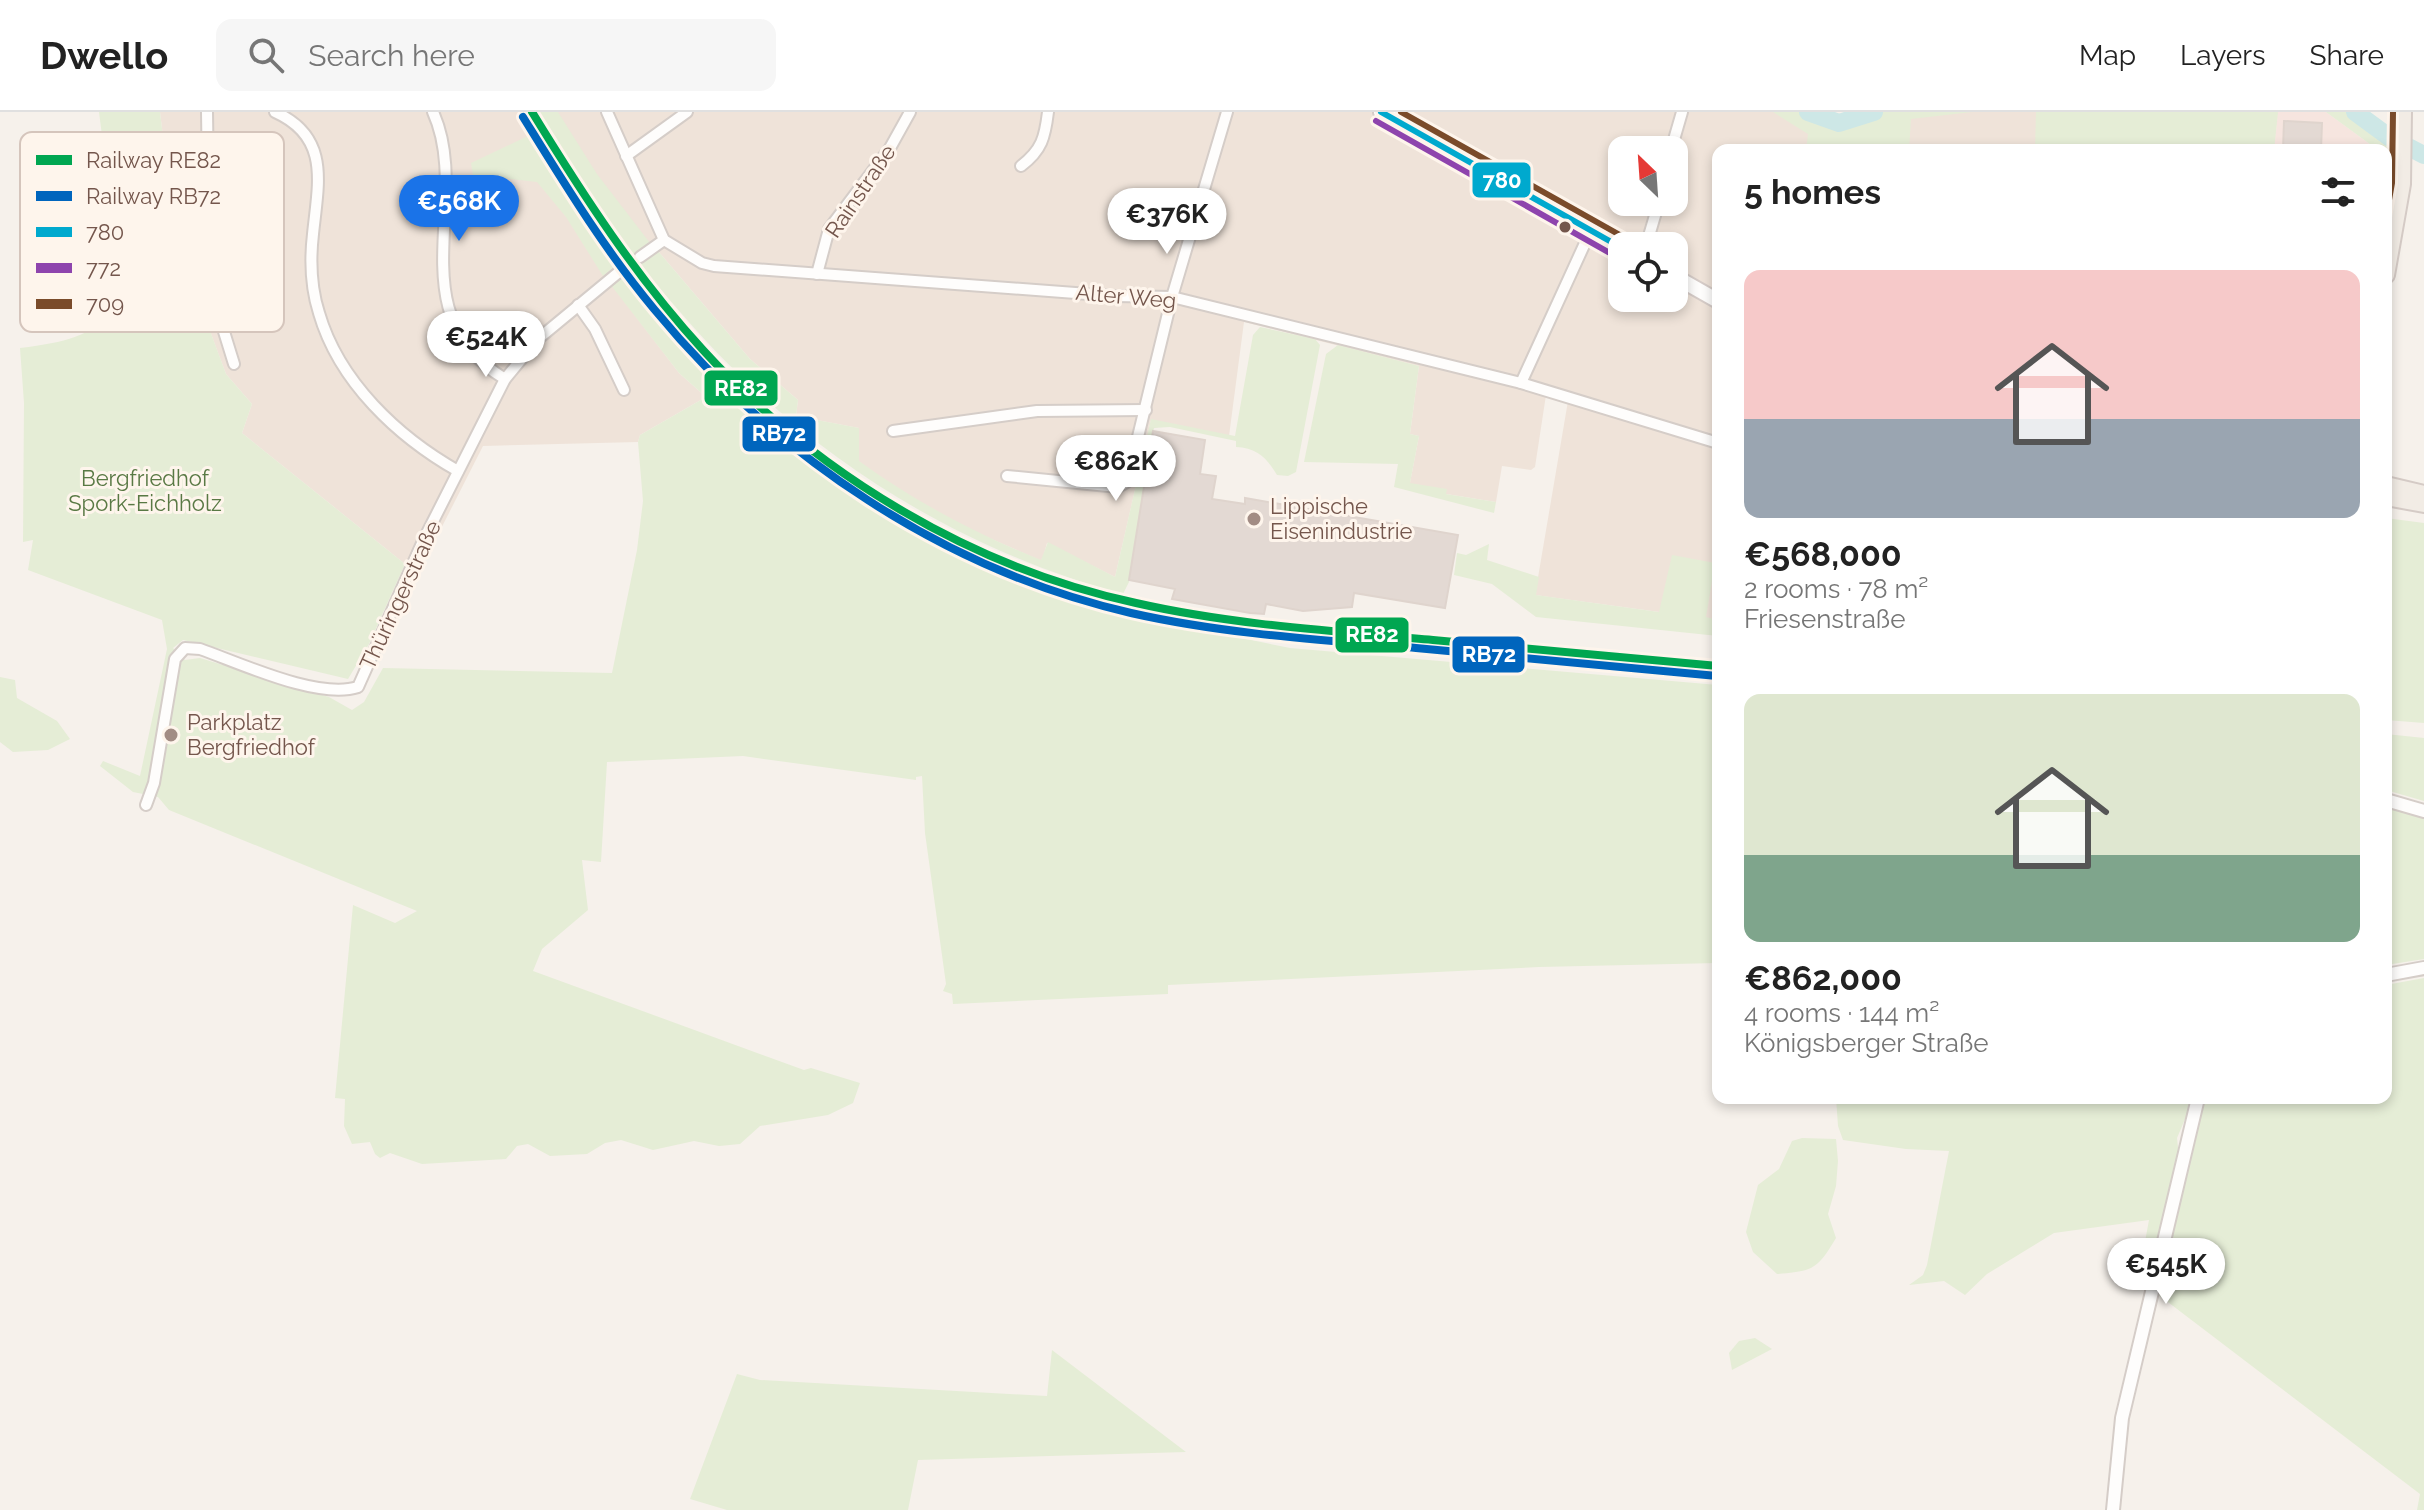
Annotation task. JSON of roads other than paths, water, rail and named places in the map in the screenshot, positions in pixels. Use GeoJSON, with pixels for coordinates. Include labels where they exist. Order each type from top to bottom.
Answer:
{"type":"FeatureCollection","features":[{"type":"Feature","properties":{"kind":"main road"},"geometry":{"type":"LineString","coordinates":[[1381,112],[1608,240]]}},
{"type":"Feature","properties":{"kind":"main road"},"geometry":{"type":"LineString","coordinates":[[2392,242],[2403,156],[2403,112]]}},
{"type":"Feature","properties":{"kind":"main road"},"geometry":{"type":"LineString","coordinates":[[1688,284],[1712,298]]}},
{"type":"Feature","properties":{"kind":"main road"},"geometry":{"type":"LineString","coordinates":[[2392,486],[2424,494]]}},
{"type":"Feature","properties":{"kind":"main road"},"geometry":{"type":"LineString","coordinates":[[2392,498],[2424,504]]}},
{"type":"Feature","properties":{"kind":"street"},"geometry":{"type":"LineString","coordinates":[[207,112],[208,132]]}},
{"type":"Feature","properties":{"kind":"street"},"geometry":{"type":"LineString","coordinates":[[275,112],[299,125],[316,159],[319,200],[313,234],[313,287],[325,332],[355,381],[391,425],[427,454],[458,471]]}},
{"type":"Feature","properties":{"kind":"street"},"geometry":{"type":"LineString","coordinates":[[433,112],[444,148],[441,265],[444,286],[453,316],[470,349],[482,363],[505,379]]}},
{"type":"Feature","properties":{"kind":"street"},"geometry":{"type":"LineString","coordinates":[[607,112],[664,240],[640,257]]}},
{"type":"Feature","properties":{"kind":"street","name":"Rainstraße"},"geometry":{"type":"LineString","coordinates":[[817,274],[829,229],[890,148],[910,112]]}},
{"type":"Feature","properties":{"kind":"street"},"geometry":{"type":"LineString","coordinates":[[1021,166],[1036,154],[1044,142],[1048,112]]}},
{"type":"Feature","properties":{"kind":"street"},"geometry":{"type":"LineString","coordinates":[[1007,476],[1124,486],[1131,473],[1172,297],[1227,112]]}},
{"type":"Feature","properties":{"kind":"street"},"geometry":{"type":"LineString","coordinates":[[1675,136],[1682,112]]}},
{"type":"Feature","properties":{"kind":"street"},"geometry":{"type":"LineString","coordinates":[[626,156],[682,114]]}},
{"type":"Feature","properties":{"kind":"street"},"geometry":{"type":"LineString","coordinates":[[1521,383],[1591,230]]}},
{"type":"Feature","properties":{"kind":"street","name":"Alter Weg"},"geometry":{"type":"LineString","coordinates":[[664,240],[702,263],[714,266],[1115,296],[1172,297],[1521,383],[1712,441]]}},
{"type":"Feature","properties":{"kind":"street","name":"Thüringerstraße"},"geometry":{"type":"LineString","coordinates":[[146,805],[154,783],[175,659],[185,648],[200,649],[306,684],[345,691],[358,687],[458,471],[505,379],[538,339],[619,272]]}},
{"type":"Feature","properties":{"kind":"street"},"geometry":{"type":"LineString","coordinates":[[578,305],[595,329],[624,390]]}},
{"type":"Feature","properties":{"kind":"street"},"geometry":{"type":"LineString","coordinates":[[224,332],[234,364]]}},
{"type":"Feature","properties":{"kind":"street"},"geometry":{"type":"LineString","coordinates":[[893,431],[1037,411],[1146,410]]}},
{"type":"Feature","properties":{"kind":"street"},"geometry":{"type":"LineString","coordinates":[[2392,802],[2424,811]]}},
{"type":"Feature","properties":{"kind":"street"},"geometry":{"type":"LineString","coordinates":[[2392,974],[2424,968]]}},
{"type":"Feature","properties":{"kind":"street"},"geometry":{"type":"LineString","coordinates":[[2113,1510],[2122,1418],[2197,1104]]}},
{"type":"Feature","properties":{"kind":"waterway"},"geometry":{"type":"LineString","coordinates":[[1808,112],[1839,123],[1874,112]]}},
{"type":"Feature","properties":{"kind":"waterway"},"geometry":{"type":"LineString","coordinates":[[2355,112],[2389,137],[2424,155]]}},
{"type":"Feature","properties":{"kind":"tunnel"},"geometry":{"type":"LineString","coordinates":[[619,272],[640,257]]}},
{"type":"Feature","properties":{"kind":"rail line","name":"RE82"},"geometry":{"type":"LineString","coordinates":[[532,112],[591,205],[655,294],[747,395],[846,475],[900,510],[956,540],[1015,566],[1075,587],[1209,617],[1712,665]]}},
{"type":"Feature","properties":{"kind":"rail line","name":"RB72"},"geometry":{"type":"LineString","coordinates":[[523,117],[618,263],[702,363],[753,412],[809,458],[868,500],[930,537],[995,568],[1062,594],[1131,613],[1201,626],[1309,639],[1712,676]]}},
{"type":"Feature","properties":{"kind":"place","name":"Lippische Eisenindustrie"},"geometry":{"type":"Point","coordinates":[1254,519]}},
{"type":"Feature","properties":{"kind":"place","name":"Parkplatz Bergfriedhof"},"geometry":{"type":"Point","coordinates":[171,735]}},
{"type":"Feature","properties":{"kind":"park label","name":"Bergfriedhof Spork-Eichholz"},"geometry":{"type":"Point","coordinates":[145,490]}}]}
